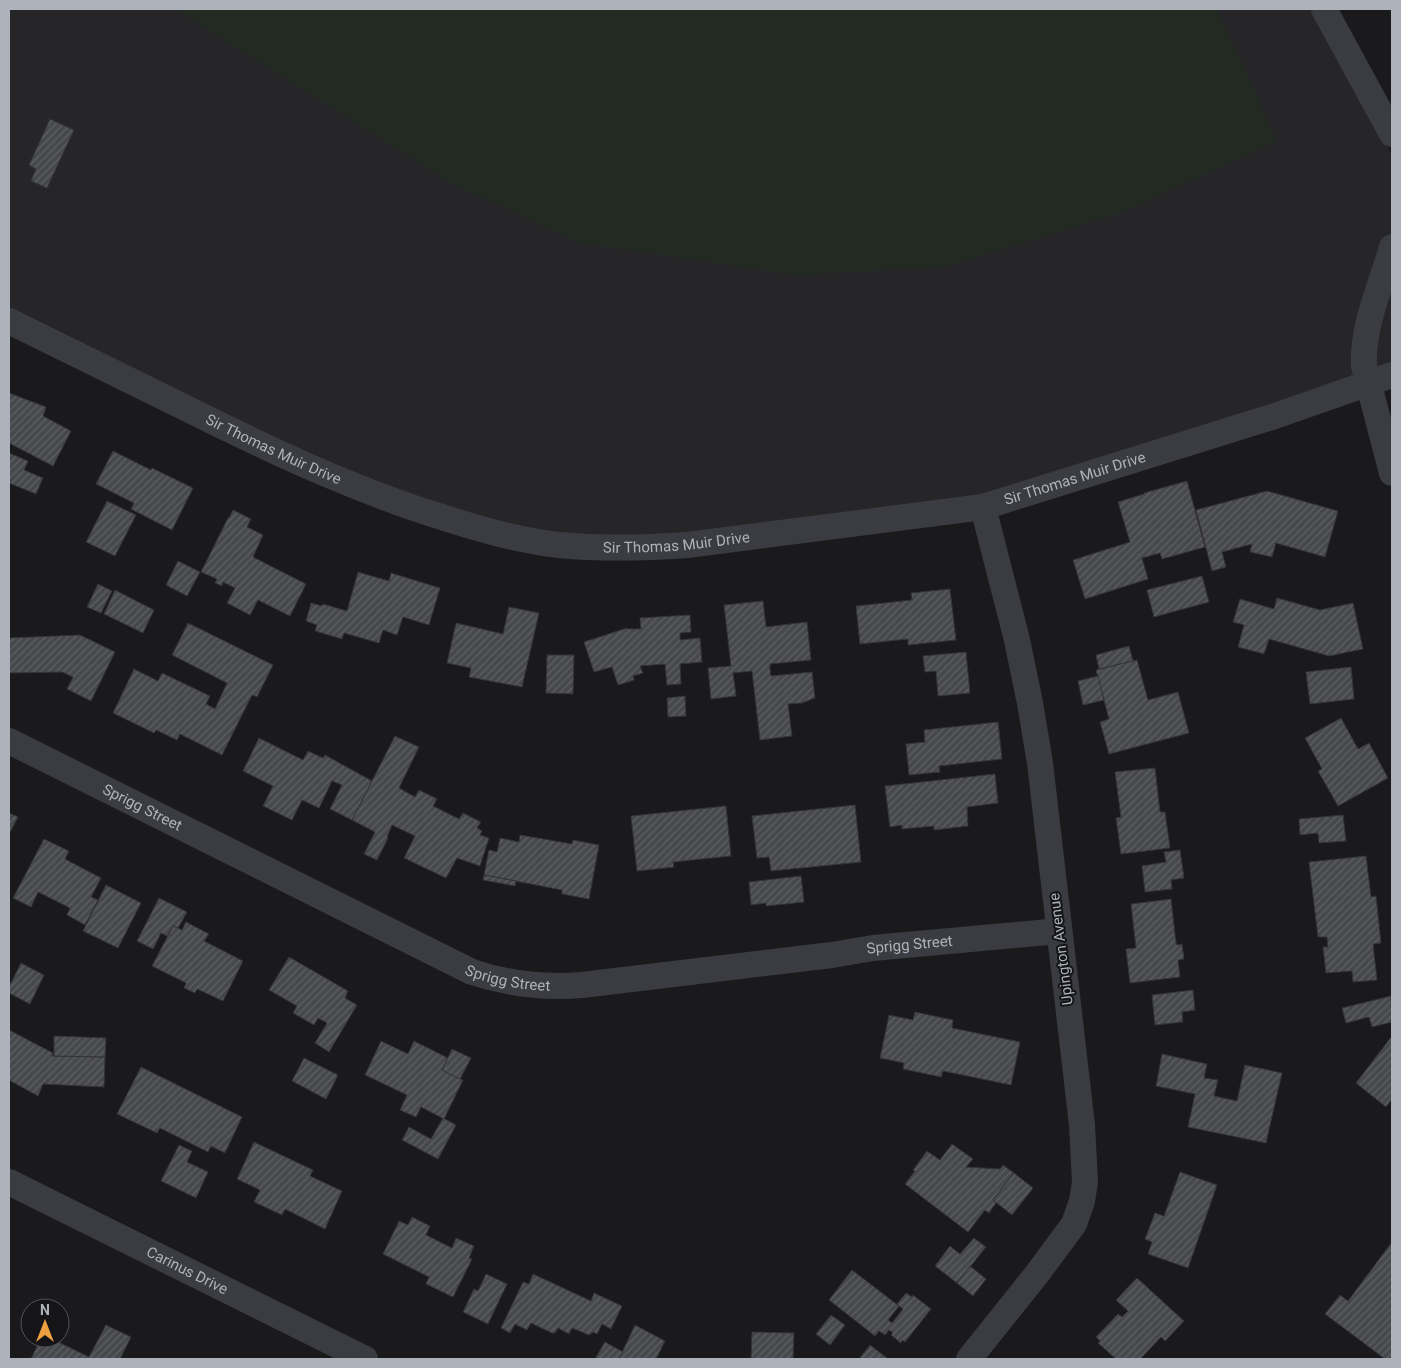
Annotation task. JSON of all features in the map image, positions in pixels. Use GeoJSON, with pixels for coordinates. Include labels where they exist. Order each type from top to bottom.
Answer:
{"type":"FeatureCollection","features":[{"type":"Feature","properties":{"kind":"street"},"geometry":{"type":"LineString","coordinates":[[1324,9],[1392,134]]}},
{"type":"Feature","properties":{"kind":"street"},"geometry":{"type":"LineString","coordinates":[[1392,247],[1366,331],[1364,351],[1364,366],[1381,379],[1392,473]]}},
{"type":"Feature","properties":{"kind":"street","name":"Sir Thomas Muir Drive"},"geometry":{"type":"LineString","coordinates":[[9,321],[286,458],[408,507],[475,528],[512,537],[558,545],[642,549],[745,538],[983,507],[1272,417],[1381,379]]}},
{"type":"Feature","properties":{"kind":"street","name":"Upington Avenue"},"geometry":{"type":"LineString","coordinates":[[969,1359],[1074,1224],[1082,1201],[1085,1159],[1040,764],[1017,640],[983,507]]}},
{"type":"Feature","properties":{"kind":"street","name":"Sprigg Street"},"geometry":{"type":"LineString","coordinates":[[9,741],[472,972],[498,980],[557,987],[582,986],[832,955],[873,948],[1059,931]]}},
{"type":"Feature","properties":{"kind":"street","name":"Carinus Drive"},"geometry":{"type":"LineString","coordinates":[[9,1182],[366,1359]]}},
{"type":"Feature","properties":{"kind":"shaded area"},"geometry":{"type":"Polygon","coordinates":[[[9,9],[1315,9],[1392,155],[1392,372],[983,504],[644,553],[474,531],[9,321],[9,9]]]}},
{"type":"Feature","properties":{"kind":"shaded area"},"geometry":{"type":"Polygon","coordinates":[[[175,9],[1217,9],[1277,141],[1121,213],[944,267],[796,275],[581,243],[455,185],[175,9]]]}},
{"type":"Feature","properties":{"kind":"building"},"geometry":{"type":"Polygon","coordinates":[[[50,119],[74,130],[47,188],[31,181],[36,169],[29,165],[50,119]]]}},
{"type":"Feature","properties":{"kind":"building"},"geometry":{"type":"Polygon","coordinates":[[[9,393],[46,407],[43,416],[71,431],[53,466],[9,443],[9,393]]]}},
{"type":"Feature","properties":{"kind":"building"},"geometry":{"type":"Polygon","coordinates":[[[113,451],[193,488],[172,530],[131,509],[134,503],[96,484],[113,451]]]}},
{"type":"Feature","properties":{"kind":"building"},"geometry":{"type":"Polygon","coordinates":[[[9,453],[28,461],[24,470],[43,478],[36,494],[9,483],[9,453]]]}},
{"type":"Feature","properties":{"kind":"building"},"geometry":{"type":"Polygon","coordinates":[[[1187,481],[1205,547],[1162,559],[1160,553],[1142,558],[1148,579],[1085,599],[1073,560],[1130,542],[1118,502],[1187,481]]]}},
{"type":"Feature","properties":{"kind":"building"},"geometry":{"type":"Polygon","coordinates":[[[1267,491],[1338,511],[1325,557],[1276,543],[1272,557],[1250,552],[1252,544],[1222,552],[1226,567],[1212,571],[1196,510],[1267,491]]]}},
{"type":"Feature","properties":{"kind":"building"},"geometry":{"type":"Polygon","coordinates":[[[107,501],[136,515],[115,556],[86,542],[107,501]]]}},
{"type":"Feature","properties":{"kind":"building"},"geometry":{"type":"Polygon","coordinates":[[[233,510],[251,519],[247,527],[263,535],[253,557],[306,584],[290,616],[258,600],[250,615],[227,603],[235,588],[223,582],[222,586],[215,583],[217,579],[201,572],[233,510]]]}},
{"type":"Feature","properties":{"kind":"building"},"geometry":{"type":"Polygon","coordinates":[[[178,561],[200,572],[187,596],[166,585],[178,561]]]}},
{"type":"Feature","properties":{"kind":"building"},"geometry":{"type":"Polygon","coordinates":[[[358,572],[389,581],[391,573],[440,588],[429,625],[403,617],[397,635],[383,630],[379,643],[344,633],[342,639],[315,631],[317,625],[306,621],[311,603],[322,606],[323,604],[347,611],[358,572]]]}},
{"type":"Feature","properties":{"kind":"building"},"geometry":{"type":"Polygon","coordinates":[[[1202,576],[1209,602],[1154,617],[1147,590],[1202,576]]]}},
{"type":"Feature","properties":{"kind":"building"},"geometry":{"type":"Polygon","coordinates":[[[98,584],[112,591],[101,613],[87,607],[98,584]]]}},
{"type":"Feature","properties":{"kind":"building"},"geometry":{"type":"Polygon","coordinates":[[[950,589],[956,640],[908,645],[908,639],[860,644],[856,606],[912,600],[911,593],[950,589]]]}},
{"type":"Feature","properties":{"kind":"building"},"geometry":{"type":"Polygon","coordinates":[[[115,590],[154,610],[143,633],[104,614],[115,590]]]}},
{"type":"Feature","properties":{"kind":"building"},"geometry":{"type":"Polygon","coordinates":[[[1277,598],[1320,610],[1353,603],[1363,649],[1329,656],[1269,639],[1264,654],[1238,647],[1244,625],[1233,622],[1240,599],[1274,609],[1277,598]]]}},
{"type":"Feature","properties":{"kind":"building"},"geometry":{"type":"Polygon","coordinates":[[[763,601],[766,627],[807,622],[811,660],[770,664],[770,669],[771,676],[812,672],[815,698],[802,703],[788,704],[792,736],[760,740],[752,671],[733,673],[736,696],[711,699],[708,668],[731,666],[724,605],[763,601]]]}},
{"type":"Feature","properties":{"kind":"building"},"geometry":{"type":"Polygon","coordinates":[[[509,607],[539,613],[522,687],[469,677],[471,668],[447,663],[456,623],[503,634],[509,607]]]}},
{"type":"Feature","properties":{"kind":"building"},"geometry":{"type":"Polygon","coordinates":[[[690,615],[691,632],[680,633],[680,640],[700,638],[702,662],[680,664],[681,684],[667,685],[665,664],[640,666],[643,673],[633,676],[634,680],[618,685],[612,667],[594,672],[584,642],[627,628],[641,629],[640,618],[690,615]]]}},
{"type":"Feature","properties":{"kind":"building"},"geometry":{"type":"Polygon","coordinates":[[[188,623],[273,665],[257,697],[252,695],[222,755],[180,734],[177,740],[156,730],[154,733],[113,713],[134,669],[158,681],[162,673],[210,696],[206,704],[215,709],[227,683],[172,655],[188,623]]]}},
{"type":"Feature","properties":{"kind":"building"},"geometry":{"type":"Polygon","coordinates":[[[80,635],[115,652],[91,701],[67,689],[73,677],[62,672],[9,673],[9,638],[80,635]]]}},
{"type":"Feature","properties":{"kind":"building"},"geometry":{"type":"Polygon","coordinates":[[[1129,646],[1133,661],[1099,669],[1096,655],[1129,646]]]}},
{"type":"Feature","properties":{"kind":"building"},"geometry":{"type":"Polygon","coordinates":[[[966,652],[970,693],[938,696],[936,671],[925,672],[923,656],[966,652]]]}},
{"type":"Feature","properties":{"kind":"building"},"geometry":{"type":"Polygon","coordinates":[[[547,655],[574,655],[573,694],[546,693],[547,655]]]}},
{"type":"Feature","properties":{"kind":"building"},"geometry":{"type":"Polygon","coordinates":[[[1137,660],[1148,700],[1178,692],[1189,733],[1109,754],[1100,722],[1109,719],[1096,670],[1137,660]]]}},
{"type":"Feature","properties":{"kind":"building"},"geometry":{"type":"Polygon","coordinates":[[[1351,667],[1354,699],[1310,704],[1306,672],[1351,667]]]}},
{"type":"Feature","properties":{"kind":"building"},"geometry":{"type":"Polygon","coordinates":[[[1098,676],[1104,700],[1083,705],[1078,681],[1098,676]]]}},
{"type":"Feature","properties":{"kind":"building"},"geometry":{"type":"Polygon","coordinates":[[[685,696],[686,716],[668,717],[667,698],[685,696]]]}},
{"type":"Feature","properties":{"kind":"building"},"geometry":{"type":"Polygon","coordinates":[[[1341,718],[1358,749],[1369,743],[1388,778],[1338,806],[1318,771],[1322,769],[1305,738],[1341,718]]]}},
{"type":"Feature","properties":{"kind":"building"},"geometry":{"type":"Polygon","coordinates":[[[998,722],[1002,759],[939,766],[940,772],[909,775],[906,744],[925,742],[924,730],[998,722]]]}},
{"type":"Feature","properties":{"kind":"building"},"geometry":{"type":"Polygon","coordinates":[[[395,736],[419,747],[399,788],[415,797],[419,790],[437,799],[433,806],[459,819],[463,813],[481,822],[477,828],[482,831],[480,835],[489,838],[480,866],[457,858],[446,878],[404,858],[415,836],[392,825],[377,860],[364,854],[375,832],[352,820],[395,736]]]}},
{"type":"Feature","properties":{"kind":"building"},"geometry":{"type":"Polygon","coordinates":[[[259,738],[303,760],[308,751],[323,758],[325,755],[372,781],[352,820],[330,809],[342,785],[332,781],[319,808],[302,800],[292,820],[263,806],[273,786],[243,771],[259,738]]]}},
{"type":"Feature","properties":{"kind":"building"},"geometry":{"type":"Polygon","coordinates":[[[1155,768],[1160,812],[1165,812],[1170,848],[1121,854],[1116,818],[1121,817],[1115,772],[1155,768]]]}},
{"type":"Feature","properties":{"kind":"building"},"geometry":{"type":"Polygon","coordinates":[[[995,774],[998,803],[967,807],[968,826],[934,830],[934,826],[902,829],[902,825],[890,827],[885,786],[995,774]]]}},
{"type":"Feature","properties":{"kind":"building"},"geometry":{"type":"Polygon","coordinates":[[[855,805],[861,862],[771,871],[769,857],[757,858],[752,816],[855,805]]]}},
{"type":"Feature","properties":{"kind":"building"},"geometry":{"type":"Polygon","coordinates":[[[726,806],[731,856],[673,862],[674,867],[637,871],[631,816],[726,806]]]}},
{"type":"Feature","properties":{"kind":"building"},"geometry":{"type":"Polygon","coordinates":[[[9,813],[18,817],[9,834],[9,813]]]}},
{"type":"Feature","properties":{"kind":"building"},"geometry":{"type":"Polygon","coordinates":[[[1343,815],[1346,841],[1319,843],[1318,833],[1300,835],[1299,819],[1343,815]]]}},
{"type":"Feature","properties":{"kind":"building"},"geometry":{"type":"Polygon","coordinates":[[[520,835],[572,844],[573,840],[599,845],[589,899],[562,894],[562,890],[484,875],[489,850],[497,852],[500,838],[519,842],[520,835]]]}},
{"type":"Feature","properties":{"kind":"building"},"geometry":{"type":"Polygon","coordinates":[[[44,839],[69,851],[65,859],[101,878],[91,897],[98,900],[85,925],[67,915],[70,908],[38,892],[31,907],[13,898],[44,839]]]}},
{"type":"Feature","properties":{"kind":"building"},"geometry":{"type":"Polygon","coordinates":[[[1180,850],[1184,878],[1171,880],[1172,889],[1145,892],[1142,866],[1166,862],[1164,852],[1180,850]]]}},
{"type":"Feature","properties":{"kind":"building"},"geometry":{"type":"Polygon","coordinates":[[[1366,856],[1371,897],[1376,896],[1381,943],[1373,944],[1377,980],[1353,982],[1352,971],[1326,973],[1323,947],[1328,947],[1327,937],[1318,937],[1309,862],[1366,856]]]}},
{"type":"Feature","properties":{"kind":"building"},"geometry":{"type":"Polygon","coordinates":[[[484,875],[516,881],[515,886],[483,880],[484,875]]]}},
{"type":"Feature","properties":{"kind":"building"},"geometry":{"type":"Polygon","coordinates":[[[801,876],[804,902],[766,906],[766,903],[751,905],[749,882],[801,876]]]}},
{"type":"Feature","properties":{"kind":"building"},"geometry":{"type":"Polygon","coordinates":[[[106,885],[141,903],[118,948],[83,931],[106,885]]]}},
{"type":"Feature","properties":{"kind":"building"},"geometry":{"type":"Polygon","coordinates":[[[159,898],[187,912],[178,928],[173,926],[167,936],[161,933],[153,949],[137,941],[159,898]]]}},
{"type":"Feature","properties":{"kind":"building"},"geometry":{"type":"Polygon","coordinates":[[[1171,899],[1176,943],[1177,945],[1182,944],[1184,959],[1178,960],[1180,977],[1130,983],[1126,949],[1136,948],[1131,904],[1171,899]]]}},
{"type":"Feature","properties":{"kind":"building"},"geometry":{"type":"Polygon","coordinates":[[[186,922],[209,934],[204,941],[243,961],[223,1001],[197,989],[195,993],[184,988],[186,983],[152,966],[173,926],[182,930],[186,922]]]}},
{"type":"Feature","properties":{"kind":"building"},"geometry":{"type":"Polygon","coordinates":[[[289,957],[348,991],[345,998],[357,1005],[329,1052],[315,1043],[327,1023],[318,1018],[314,1025],[293,1013],[297,1006],[269,990],[289,957]]]}},
{"type":"Feature","properties":{"kind":"building"},"geometry":{"type":"Polygon","coordinates":[[[21,963],[44,975],[30,1004],[9,993],[9,987],[21,963]]]}},
{"type":"Feature","properties":{"kind":"building"},"geometry":{"type":"Polygon","coordinates":[[[1193,990],[1195,1010],[1182,1012],[1183,1022],[1155,1025],[1152,995],[1193,990]]]}},
{"type":"Feature","properties":{"kind":"building"},"geometry":{"type":"Polygon","coordinates":[[[1391,996],[1392,1022],[1372,1027],[1369,1017],[1346,1023],[1342,1008],[1391,996]]]}},
{"type":"Feature","properties":{"kind":"building"},"geometry":{"type":"Polygon","coordinates":[[[915,1012],[953,1020],[952,1028],[1020,1042],[1011,1085],[943,1071],[941,1077],[903,1069],[904,1063],[880,1058],[889,1015],[913,1020],[915,1012]]]}},
{"type":"Feature","properties":{"kind":"building"},"geometry":{"type":"Polygon","coordinates":[[[9,1030],[53,1053],[52,1056],[105,1057],[104,1087],[43,1084],[38,1096],[9,1080],[9,1030]]]}},
{"type":"Feature","properties":{"kind":"building"},"geometry":{"type":"Polygon","coordinates":[[[54,1036],[106,1038],[105,1057],[54,1056],[54,1036]]]}},
{"type":"Feature","properties":{"kind":"building"},"geometry":{"type":"Polygon","coordinates":[[[1392,1036],[1392,1099],[1386,1107],[1356,1083],[1392,1036]]]}},
{"type":"Feature","properties":{"kind":"building"},"geometry":{"type":"Polygon","coordinates":[[[381,1041],[408,1054],[414,1041],[448,1058],[442,1070],[463,1080],[444,1119],[421,1107],[416,1117],[400,1110],[407,1095],[365,1075],[381,1041]]]}},
{"type":"Feature","properties":{"kind":"building"},"geometry":{"type":"Polygon","coordinates":[[[452,1049],[471,1058],[460,1079],[442,1070],[452,1049]]]}},
{"type":"Feature","properties":{"kind":"building"},"geometry":{"type":"Polygon","coordinates":[[[1162,1054],[1207,1064],[1204,1078],[1218,1080],[1214,1096],[1237,1101],[1245,1065],[1282,1073],[1266,1143],[1188,1127],[1195,1094],[1156,1086],[1162,1054]]]}},
{"type":"Feature","properties":{"kind":"building"},"geometry":{"type":"Polygon","coordinates":[[[304,1058],[338,1075],[326,1099],[292,1081],[304,1058]]]}},
{"type":"Feature","properties":{"kind":"building"},"geometry":{"type":"Polygon","coordinates":[[[141,1067],[242,1117],[225,1153],[211,1146],[208,1152],[160,1128],[157,1133],[117,1114],[141,1067]]]}},
{"type":"Feature","properties":{"kind":"building"},"geometry":{"type":"Polygon","coordinates":[[[443,1118],[456,1125],[438,1159],[402,1140],[409,1127],[431,1139],[443,1118]]]}},
{"type":"Feature","properties":{"kind":"building"},"geometry":{"type":"Polygon","coordinates":[[[254,1142],[313,1170],[310,1176],[342,1191],[325,1229],[285,1209],[282,1215],[254,1202],[260,1190],[237,1179],[254,1142]]]}},
{"type":"Feature","properties":{"kind":"building"},"geometry":{"type":"Polygon","coordinates":[[[952,1144],[973,1159],[966,1167],[1000,1169],[1003,1165],[1014,1173],[993,1200],[996,1203],[989,1213],[985,1210],[968,1232],[905,1184],[927,1151],[940,1160],[952,1144]]]}},
{"type":"Feature","properties":{"kind":"building"},"geometry":{"type":"Polygon","coordinates":[[[179,1145],[192,1151],[187,1162],[208,1172],[196,1198],[161,1181],[179,1145]]]}},
{"type":"Feature","properties":{"kind":"building"},"geometry":{"type":"Polygon","coordinates":[[[1180,1172],[1217,1185],[1188,1268],[1148,1254],[1152,1242],[1145,1239],[1155,1213],[1164,1216],[1180,1172]]]}},
{"type":"Feature","properties":{"kind":"building"},"geometry":{"type":"Polygon","coordinates":[[[1014,1173],[1033,1188],[1012,1215],[993,1200],[1014,1173]]]}},
{"type":"Feature","properties":{"kind":"building"},"geometry":{"type":"Polygon","coordinates":[[[412,1217],[430,1226],[426,1235],[452,1248],[456,1238],[474,1246],[469,1258],[472,1259],[453,1297],[426,1284],[429,1277],[383,1254],[399,1221],[408,1225],[412,1217]]]}},
{"type":"Feature","properties":{"kind":"building"},"geometry":{"type":"Polygon","coordinates":[[[974,1238],[986,1247],[957,1283],[935,1266],[950,1246],[960,1254],[974,1238]]]}},
{"type":"Feature","properties":{"kind":"building"},"geometry":{"type":"Polygon","coordinates":[[[1392,1242],[1392,1359],[1385,1359],[1325,1314],[1340,1295],[1348,1301],[1392,1242]]]}},
{"type":"Feature","properties":{"kind":"building"},"geometry":{"type":"Polygon","coordinates":[[[970,1266],[986,1279],[973,1296],[957,1283],[970,1266]]]}},
{"type":"Feature","properties":{"kind":"building"},"geometry":{"type":"Polygon","coordinates":[[[852,1270],[899,1306],[888,1320],[892,1323],[903,1309],[897,1304],[906,1293],[912,1297],[913,1295],[931,1309],[905,1342],[902,1340],[901,1343],[891,1335],[893,1333],[889,1330],[885,1335],[879,1331],[875,1336],[829,1300],[852,1270]]]}},
{"type":"Feature","properties":{"kind":"building"},"geometry":{"type":"Polygon","coordinates":[[[486,1274],[507,1284],[488,1324],[463,1312],[474,1289],[478,1291],[486,1274]]]}},
{"type":"Feature","properties":{"kind":"building"},"geometry":{"type":"Polygon","coordinates":[[[533,1274],[591,1301],[594,1293],[622,1306],[611,1329],[602,1324],[597,1334],[593,1332],[589,1335],[572,1328],[569,1334],[558,1328],[555,1333],[552,1333],[531,1323],[527,1330],[515,1324],[510,1333],[501,1328],[523,1282],[529,1284],[533,1274]]]}},
{"type":"Feature","properties":{"kind":"building"},"geometry":{"type":"Polygon","coordinates":[[[1137,1278],[1184,1321],[1165,1341],[1161,1337],[1140,1359],[1116,1359],[1098,1343],[1100,1341],[1096,1337],[1118,1314],[1122,1317],[1128,1311],[1116,1300],[1137,1278]]]}},
{"type":"Feature","properties":{"kind":"building"},"geometry":{"type":"Polygon","coordinates":[[[831,1315],[845,1325],[830,1345],[816,1334],[831,1315]]]}},
{"type":"Feature","properties":{"kind":"building"},"geometry":{"type":"Polygon","coordinates":[[[106,1325],[131,1337],[120,1359],[31,1359],[36,1348],[70,1348],[89,1357],[106,1325]]]}},
{"type":"Feature","properties":{"kind":"building"},"geometry":{"type":"Polygon","coordinates":[[[635,1325],[665,1341],[656,1359],[619,1359],[635,1325]]]}},
{"type":"Feature","properties":{"kind":"building"},"geometry":{"type":"Polygon","coordinates":[[[752,1332],[794,1333],[793,1359],[751,1359],[752,1332]]]}},
{"type":"Feature","properties":{"kind":"building"},"geometry":{"type":"Polygon","coordinates":[[[605,1342],[623,1352],[619,1359],[595,1359],[605,1342]]]}},
{"type":"Feature","properties":{"kind":"building"},"geometry":{"type":"Polygon","coordinates":[[[870,1345],[888,1359],[859,1359],[870,1345]]]}}]}
